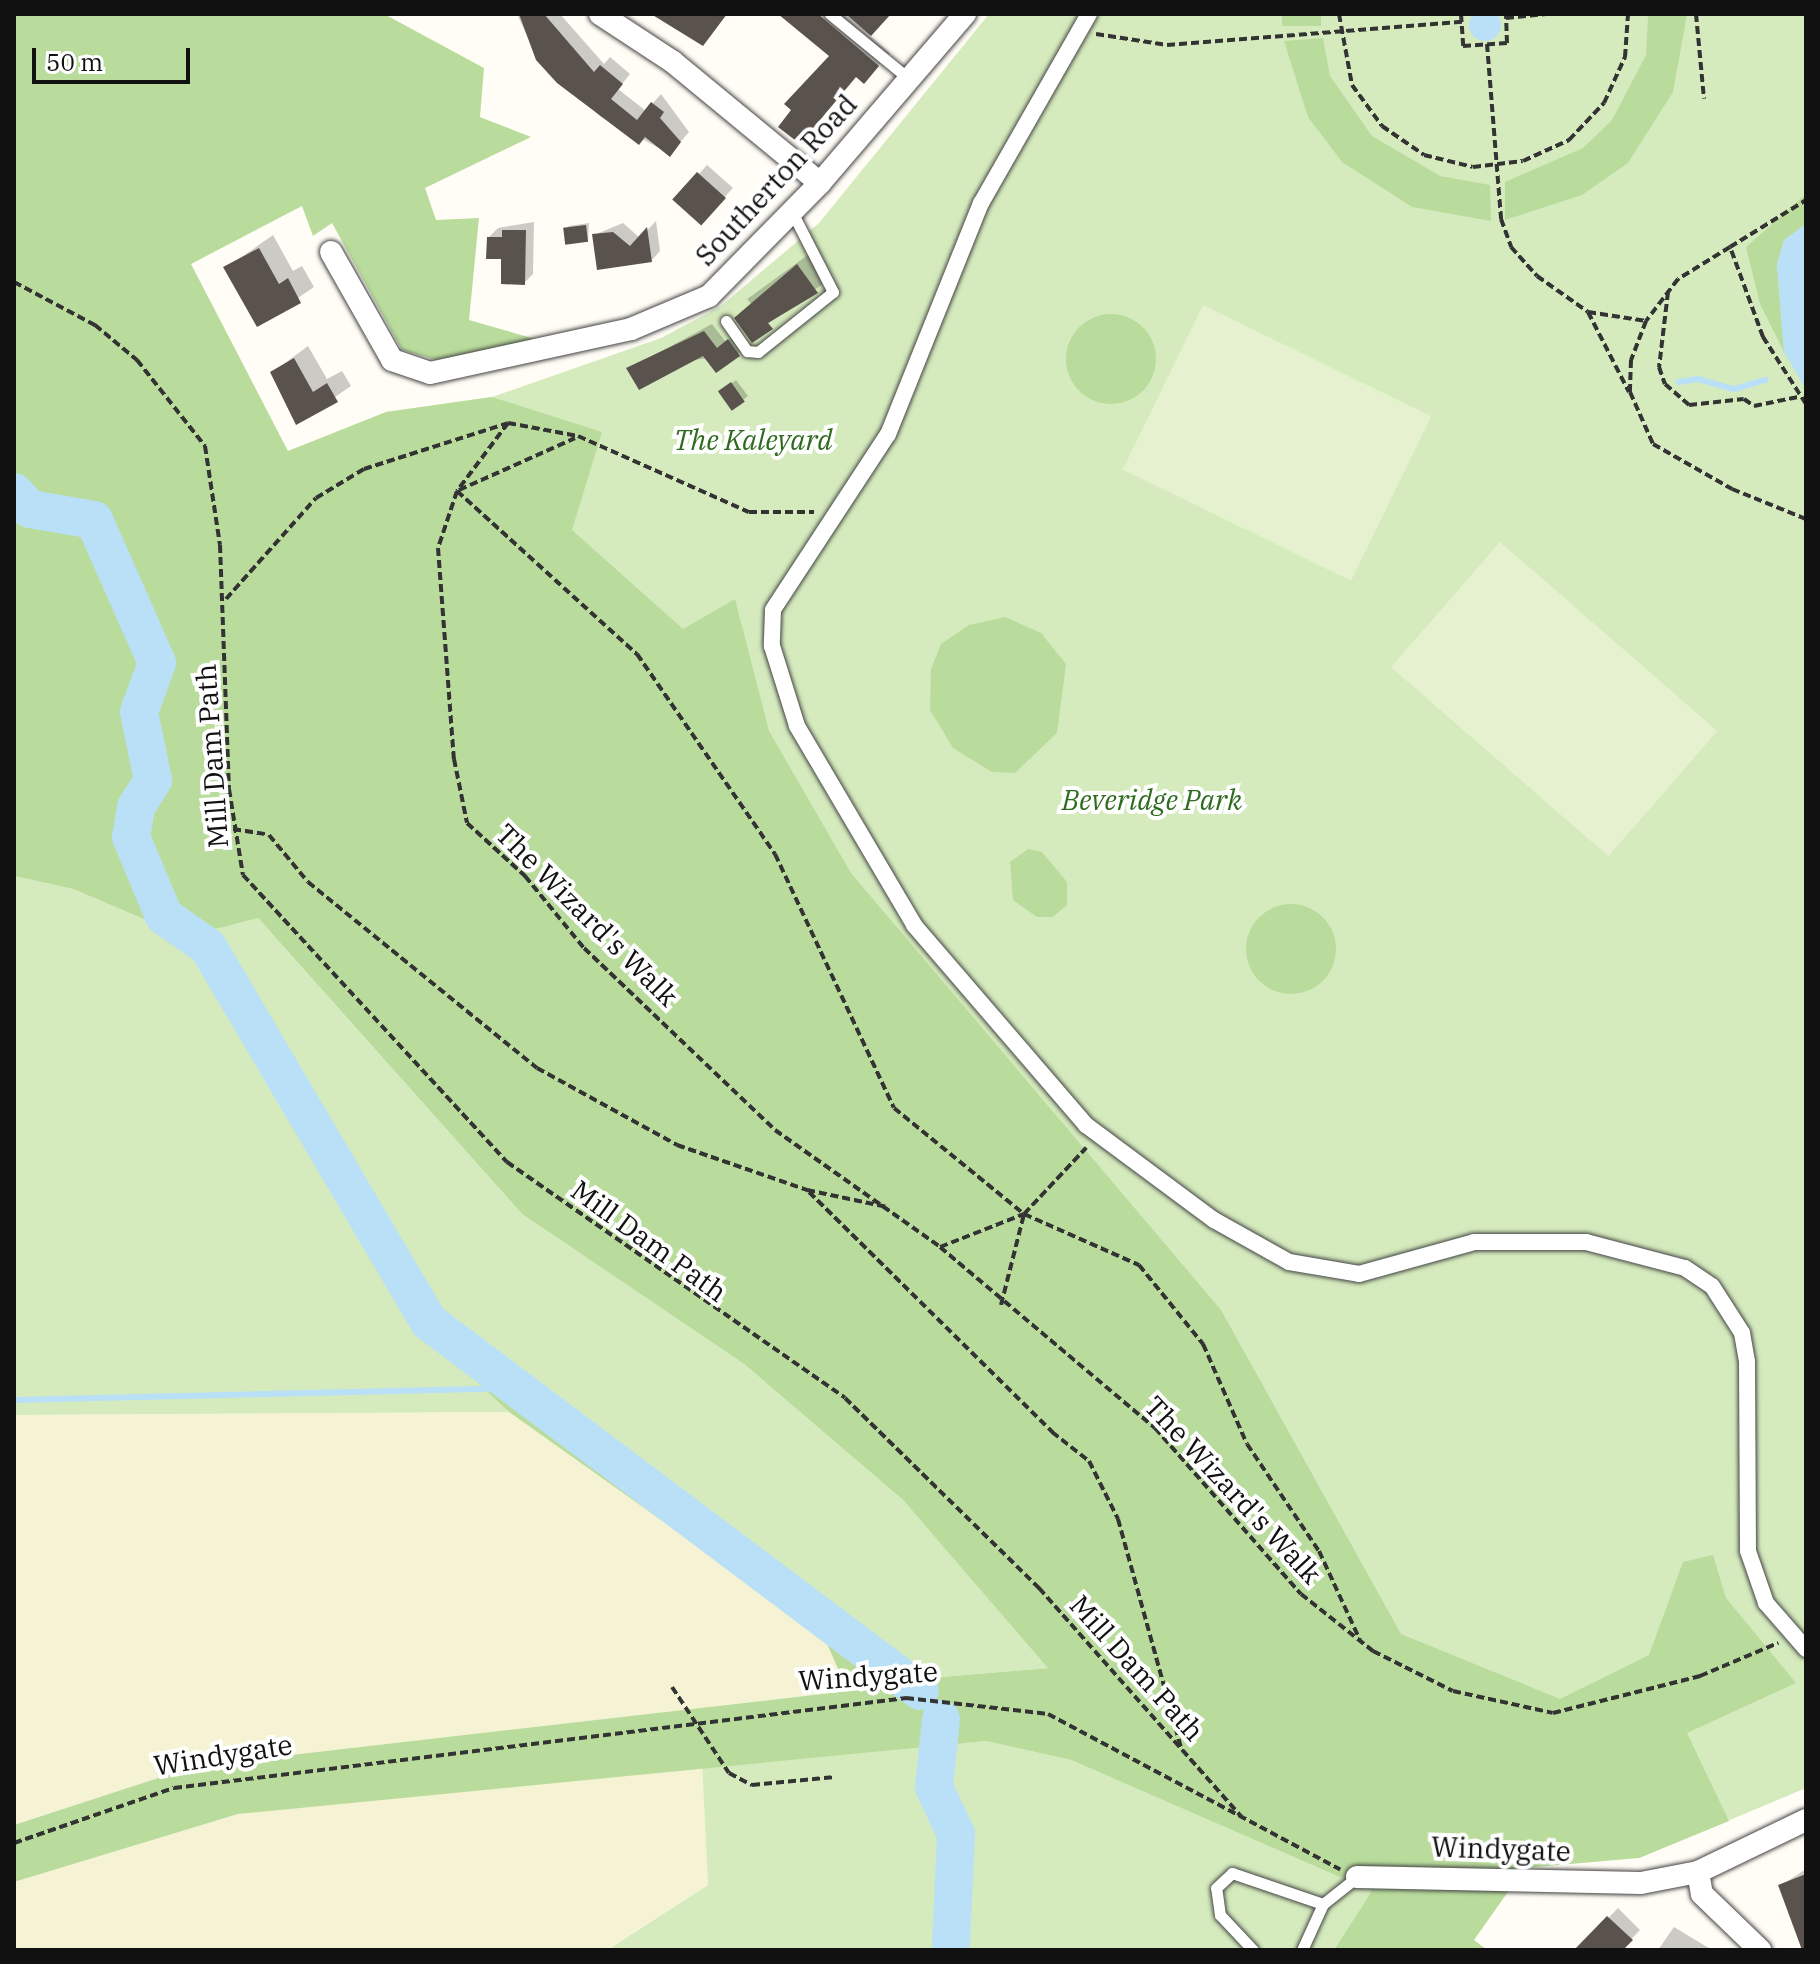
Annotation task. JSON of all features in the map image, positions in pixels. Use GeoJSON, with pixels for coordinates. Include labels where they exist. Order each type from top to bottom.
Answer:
{"type":"FeatureCollection","features":[{"type":"Feature","properties":{"kind":"street"},"geometry":{"type":"LineString","coordinates":[[600,14],[673,62],[820,183]]}},
{"type":"Feature","properties":{"kind":"street","name":"Southerton Road"},"geometry":{"type":"LineString","coordinates":[[331,252],[392,360],[430,373],[631,329],[709,296],[820,183],[965,14]]}},
{"type":"Feature","properties":{"kind":"street"},"geometry":{"type":"LineString","coordinates":[[1089,14],[981,203],[888,434],[833,511],[773,610],[772,646],[797,726],[914,925],[1099,1134],[1214,1220],[1289,1262],[1359,1274],[1474,1242],[1586,1242],[1685,1268],[1712,1286],[1742,1333],[1747,1362],[1748,1551],[1766,1603],[1791,1637],[1806,1649]]}},
{"type":"Feature","properties":{"kind":"street","name":"Windygate"},"geometry":{"type":"LineString","coordinates":[[1357,1877],[1641,1883],[1698,1872],[1806,1820]]}},
{"type":"Feature","properties":{"kind":"street"},"geometry":{"type":"LineString","coordinates":[[1698,1872],[1702,1894],[1760,1950]]}},
{"type":"Feature","properties":{"kind":"lane"},"geometry":{"type":"LineString","coordinates":[[830,14],[909,79]]}},
{"type":"Feature","properties":{"kind":"lane"},"geometry":{"type":"LineString","coordinates":[[726,321],[747,351],[758,352],[833,292],[791,212]]}},
{"type":"Feature","properties":{"kind":"lane"},"geometry":{"type":"LineString","coordinates":[[1253,1950],[1220,1915],[1216,1888],[1232,1873],[1323,1904]]}},
{"type":"Feature","properties":{"kind":"lane"},"geometry":{"type":"LineString","coordinates":[[1302,1950],[1323,1904],[1357,1877]]}},
{"type":"Feature","properties":{"kind":"path"},"geometry":{"type":"LineString","coordinates":[[1339,14],[1337,30],[1352,85],[1382,126],[1424,155],[1497,164],[1523,161],[1569,140],[1604,103],[1625,57],[1628,14]]}},
{"type":"Feature","properties":{"kind":"path"},"geometry":{"type":"LineString","coordinates":[[1461,14],[1463,46],[1507,43],[1506,16],[1546,14]]}},
{"type":"Feature","properties":{"kind":"path"},"geometry":{"type":"LineString","coordinates":[[1696,14],[1704,99]]}},
{"type":"Feature","properties":{"kind":"path"},"geometry":{"type":"LineString","coordinates":[[1078,32],[1167,45],[1462,22]]}},
{"type":"Feature","properties":{"kind":"path"},"geometry":{"type":"LineString","coordinates":[[1487,44],[1497,164],[1511,247],[1537,276],[1588,312],[1646,321]]}},
{"type":"Feature","properties":{"kind":"path"},"geometry":{"type":"LineString","coordinates":[[1630,392],[1631,360],[1646,321],[1669,290],[1730,247],[1806,200]]}},
{"type":"Feature","properties":{"kind":"path"},"geometry":{"type":"LineString","coordinates":[[1730,247],[1763,337],[1806,404]]}},
{"type":"Feature","properties":{"kind":"path","name":"Mill Dam Path"},"geometry":{"type":"LineString","coordinates":[[14,282],[95,325],[137,360],[205,446],[224,601],[233,829],[243,875],[507,1162],[845,1398],[1039,1588],[1241,1816]]}},
{"type":"Feature","properties":{"kind":"path"},"geometry":{"type":"LineString","coordinates":[[1669,290],[1659,338],[1662,375],[1665,384],[1689,405],[1704,401],[1774,405],[1799,397]]}},
{"type":"Feature","properties":{"kind":"path"},"geometry":{"type":"LineString","coordinates":[[1588,312],[1663,451],[1806,519]]}},
{"type":"Feature","properties":{"kind":"path"},"geometry":{"type":"LineString","coordinates":[[224,601],[249,565],[316,498],[364,469],[508,423],[578,436],[749,512],[833,511]]}},
{"type":"Feature","properties":{"kind":"path","name":"The Wizard's Walk"},"geometry":{"type":"LineString","coordinates":[[508,423],[457,491],[438,548],[454,759],[467,823],[525,876],[584,948],[775,1130],[940,1247],[1001,1305],[1155,1428],[1301,1594],[1361,1642],[1453,1691],[1553,1713],[1700,1676],[1791,1637]]}},
{"type":"Feature","properties":{"kind":"path"},"geometry":{"type":"LineString","coordinates":[[457,491],[578,436]]}},
{"type":"Feature","properties":{"kind":"path","name":"The Wizard's Walk"},"geometry":{"type":"LineString","coordinates":[[457,491],[637,654],[775,854],[894,1108],[1024,1214],[1139,1265],[1203,1344],[1247,1444],[1319,1551],[1361,1642]]}},
{"type":"Feature","properties":{"kind":"path"},"geometry":{"type":"LineString","coordinates":[[233,829],[269,835],[308,882],[537,1068],[677,1145],[807,1190],[889,1208]]}},
{"type":"Feature","properties":{"kind":"path"},"geometry":{"type":"LineString","coordinates":[[940,1247],[1024,1214],[1099,1134]]}},
{"type":"Feature","properties":{"kind":"path"},"geometry":{"type":"LineString","coordinates":[[807,1190],[1052,1432],[1089,1461],[1128,1549],[1181,1748]]}},
{"type":"Feature","properties":{"kind":"path"},"geometry":{"type":"LineString","coordinates":[[1001,1305],[1024,1214]]}},
{"type":"Feature","properties":{"kind":"path"},"geometry":{"type":"LineString","coordinates":[[672,1687],[693,1724],[729,1773],[752,1785],[835,1777]]}},
{"type":"Feature","properties":{"kind":"path","name":"Windygate"},"geometry":{"type":"LineString","coordinates":[[14,1843],[174,1788],[906,1698],[977,1701],[1048,1714],[1357,1877]]}},
{"type":"Feature","properties":{"kind":"shaded area"},"geometry":{"type":"Polygon","coordinates":[[[509,1412],[823,1635],[848,1691],[195,1766],[14,1825],[14,1415],[509,1412]]]}},
{"type":"Feature","properties":{"kind":"shaded area"},"geometry":{"type":"Polygon","coordinates":[[[702,1765],[708,1885],[606,1950],[14,1950],[14,1882],[238,1814],[702,1765]]]}},
{"type":"Feature","properties":{"kind":"green space"},"geometry":{"type":"Polygon","coordinates":[[[14,14],[384,14],[484,68],[480,117],[531,137],[425,188],[436,220],[479,218],[469,320],[542,341],[436,360],[402,350],[332,223],[313,236],[302,206],[191,264],[288,451],[386,412],[492,397],[602,432],[572,530],[683,629],[735,599],[769,731],[851,873],[1221,1310],[1401,1634],[1560,1699],[1649,1655],[1683,1562],[1713,1555],[1726,1598],[1796,1683],[1687,1733],[1729,1821],[1639,1858],[1514,1869],[1510,1889],[1474,1940],[1487,1950],[1334,1950],[1372,1891],[1071,1760],[986,1741],[238,1814],[14,1882],[14,1825],[195,1766],[848,1691],[823,1635],[509,1412],[409,1319],[206,967],[146,920],[73,889],[14,876],[14,14]],[[258,918],[207,931],[435,1311],[571,1420],[930,1678],[1048,1668],[903,1500],[744,1364],[522,1214],[258,918]]]}},
{"type":"Feature","properties":{"kind":"green space","name":"Beveridge Park"},"geometry":{"type":"Polygon","coordinates":[[[989,14],[1806,14],[1806,1788],[1639,1858],[244,626],[386,412],[492,397],[661,338],[721,306],[819,223],[989,14]]]}},
{"type":"Feature","properties":{"kind":"green space"},"geometry":{"type":"Polygon","coordinates":[[[1282,14],[1321,14],[1321,26],[1282,26],[1282,14]]]}},
{"type":"Feature","properties":{"kind":"green space"},"geometry":{"type":"Polygon","coordinates":[[[1687,14],[1673,92],[1628,163],[1582,195],[1505,220],[1505,182],[1583,148],[1612,120],[1646,55],[1648,16],[1687,14]]]}},
{"type":"Feature","properties":{"kind":"green space"},"geometry":{"type":"Polygon","coordinates":[[[1323,38],[1330,76],[1372,136],[1440,176],[1490,185],[1491,221],[1412,207],[1342,162],[1308,117],[1284,41],[1323,38]]]}},
{"type":"Feature","properties":{"kind":"green space"},"geometry":{"type":"Polygon","coordinates":[[[1806,194],[1806,224],[1784,240],[1777,265],[1784,352],[1760,304],[1746,247],[1806,194]]]}},
{"type":"Feature","properties":{"kind":"green space"},"geometry":{"type":"Polygon","coordinates":[[[1203,305],[1431,416],[1351,581],[1123,469],[1203,305]]]}},
{"type":"Feature","properties":{"kind":"green space"},"geometry":{"type":"Polygon","coordinates":[[[1111,314],[1128,317],[1143,327],[1153,342],[1156,359],[1153,376],[1143,391],[1128,401],[1111,404],[1094,401],[1079,391],[1069,376],[1066,359],[1069,342],[1079,327],[1094,317],[1111,314]]]}},
{"type":"Feature","properties":{"kind":"green space"},"geometry":{"type":"Polygon","coordinates":[[[1500,542],[1717,731],[1608,856],[1391,667],[1500,542]]]}},
{"type":"Feature","properties":{"kind":"green space"},"geometry":{"type":"Polygon","coordinates":[[[1005,617],[1041,633],[1066,664],[1057,733],[1015,773],[992,772],[953,748],[930,710],[931,669],[941,644],[969,625],[1005,617]]]}},
{"type":"Feature","properties":{"kind":"green space"},"geometry":{"type":"Polygon","coordinates":[[[1028,849],[1042,852],[1067,882],[1067,905],[1053,917],[1037,917],[1013,900],[1010,862],[1028,849]]]}},
{"type":"Feature","properties":{"kind":"green space"},"geometry":{"type":"Polygon","coordinates":[[[14,876],[73,889],[146,920],[206,967],[409,1319],[509,1412],[14,1415],[14,876]]]}},
{"type":"Feature","properties":{"kind":"green space"},"geometry":{"type":"Polygon","coordinates":[[[1291,904],[1308,908],[1323,917],[1332,932],[1336,949],[1332,966],[1323,981],[1308,990],[1291,994],[1274,990],[1259,981],[1250,966],[1246,949],[1250,932],[1259,917],[1274,908],[1291,904]]]}},
{"type":"Feature","properties":{"kind":"green space"},"geometry":{"type":"Polygon","coordinates":[[[257,917],[522,1214],[744,1364],[903,1500],[1049,1668],[930,1678],[571,1420],[435,1311],[207,930],[257,917]]]}},
{"type":"Feature","properties":{"kind":"green space"},"geometry":{"type":"Polygon","coordinates":[[[986,1741],[1071,1760],[1373,1891],[1334,1950],[607,1950],[708,1885],[702,1765],[986,1741]]]}},
{"type":"Feature","properties":{"kind":"water"},"geometry":{"type":"Polygon","coordinates":[[[1485,9],[1496,14],[1501,25],[1496,36],[1485,41],[1474,36],[1469,25],[1474,14],[1485,9]]]}},
{"type":"Feature","properties":{"kind":"water"},"geometry":{"type":"Polygon","coordinates":[[[1806,224],[1806,390],[1784,352],[1777,265],[1784,240],[1806,224]]]}},
{"type":"Feature","properties":{"kind":"building"},"geometry":{"type":"Polygon","coordinates":[[[519,14],[544,14],[594,72],[600,65],[623,84],[611,99],[637,120],[651,102],[664,112],[660,118],[681,142],[670,157],[645,137],[639,145],[557,83],[536,60],[519,14]]]}},
{"type":"Feature","properties":{"kind":"building"},"geometry":{"type":"Polygon","coordinates":[[[651,14],[727,14],[703,46],[651,14]]]}},
{"type":"Feature","properties":{"kind":"building"},"geometry":{"type":"Polygon","coordinates":[[[778,14],[818,14],[879,66],[864,84],[856,77],[800,144],[778,127],[791,110],[784,104],[829,56],[778,14]]]}},
{"type":"Feature","properties":{"kind":"building"},"geometry":{"type":"Polygon","coordinates":[[[846,14],[891,14],[871,36],[846,14]]]}},
{"type":"Feature","properties":{"kind":"building"},"geometry":{"type":"Polygon","coordinates":[[[697,172],[726,198],[701,226],[672,199],[697,172]]]}},
{"type":"Feature","properties":{"kind":"building"},"geometry":{"type":"Polygon","coordinates":[[[586,225],[588,242],[565,245],[563,228],[586,225]]]}},
{"type":"Feature","properties":{"kind":"building"},"geometry":{"type":"Polygon","coordinates":[[[647,227],[652,262],[597,270],[592,234],[613,232],[630,246],[647,227]]]}},
{"type":"Feature","properties":{"kind":"building"},"geometry":{"type":"Polygon","coordinates":[[[502,230],[526,230],[525,285],[501,284],[501,259],[486,259],[487,237],[502,237],[502,230]]]}},
{"type":"Feature","properties":{"kind":"building"},"geometry":{"type":"Polygon","coordinates":[[[259,248],[279,284],[288,278],[301,303],[257,327],[223,267],[259,248]]]}},
{"type":"Feature","properties":{"kind":"building"},"geometry":{"type":"Polygon","coordinates":[[[797,264],[818,293],[768,323],[773,329],[752,343],[734,318],[797,264]]]}},
{"type":"Feature","properties":{"kind":"building"},"geometry":{"type":"Polygon","coordinates":[[[704,331],[717,348],[728,339],[740,356],[716,373],[703,356],[639,390],[626,368],[704,331]]]}},
{"type":"Feature","properties":{"kind":"building"},"geometry":{"type":"Polygon","coordinates":[[[294,358],[313,392],[327,383],[338,402],[296,425],[270,372],[294,358]]]}},
{"type":"Feature","properties":{"kind":"building"},"geometry":{"type":"Polygon","coordinates":[[[731,382],[745,402],[732,411],[718,391],[731,382]]]}},
{"type":"Feature","properties":{"kind":"building"},"geometry":{"type":"Polygon","coordinates":[[[1806,1874],[1806,1950],[1802,1950],[1778,1885],[1806,1874]]]}},
{"type":"Feature","properties":{"kind":"building"},"geometry":{"type":"Polygon","coordinates":[[[1607,1916],[1633,1940],[1623,1950],[1574,1950],[1607,1916]]]}},
{"type":"Feature","properties":{"kind":"waterway"},"geometry":{"type":"LineString","coordinates":[[1679,382],[1698,379],[1734,389],[1766,380]]}},
{"type":"Feature","properties":{"kind":"waterway"},"geometry":{"type":"LineString","coordinates":[[14,492],[30,509],[94,520],[157,663],[139,712],[153,780],[136,807],[131,837],[164,916],[208,947],[429,1322],[920,1691]]}},
{"type":"Feature","properties":{"kind":"waterway"},"geometry":{"type":"LineString","coordinates":[[14,1400],[517,1388]]}},
{"type":"Feature","properties":{"kind":"waterway"},"geometry":{"type":"LineString","coordinates":[[941,1719],[934,1787],[956,1834],[951,1943]]}},
{"type":"Feature","properties":{"kind":"park label","name":"The Kaleyard"},"geometry":{"type":"Point","coordinates":[753,440]}}]}
